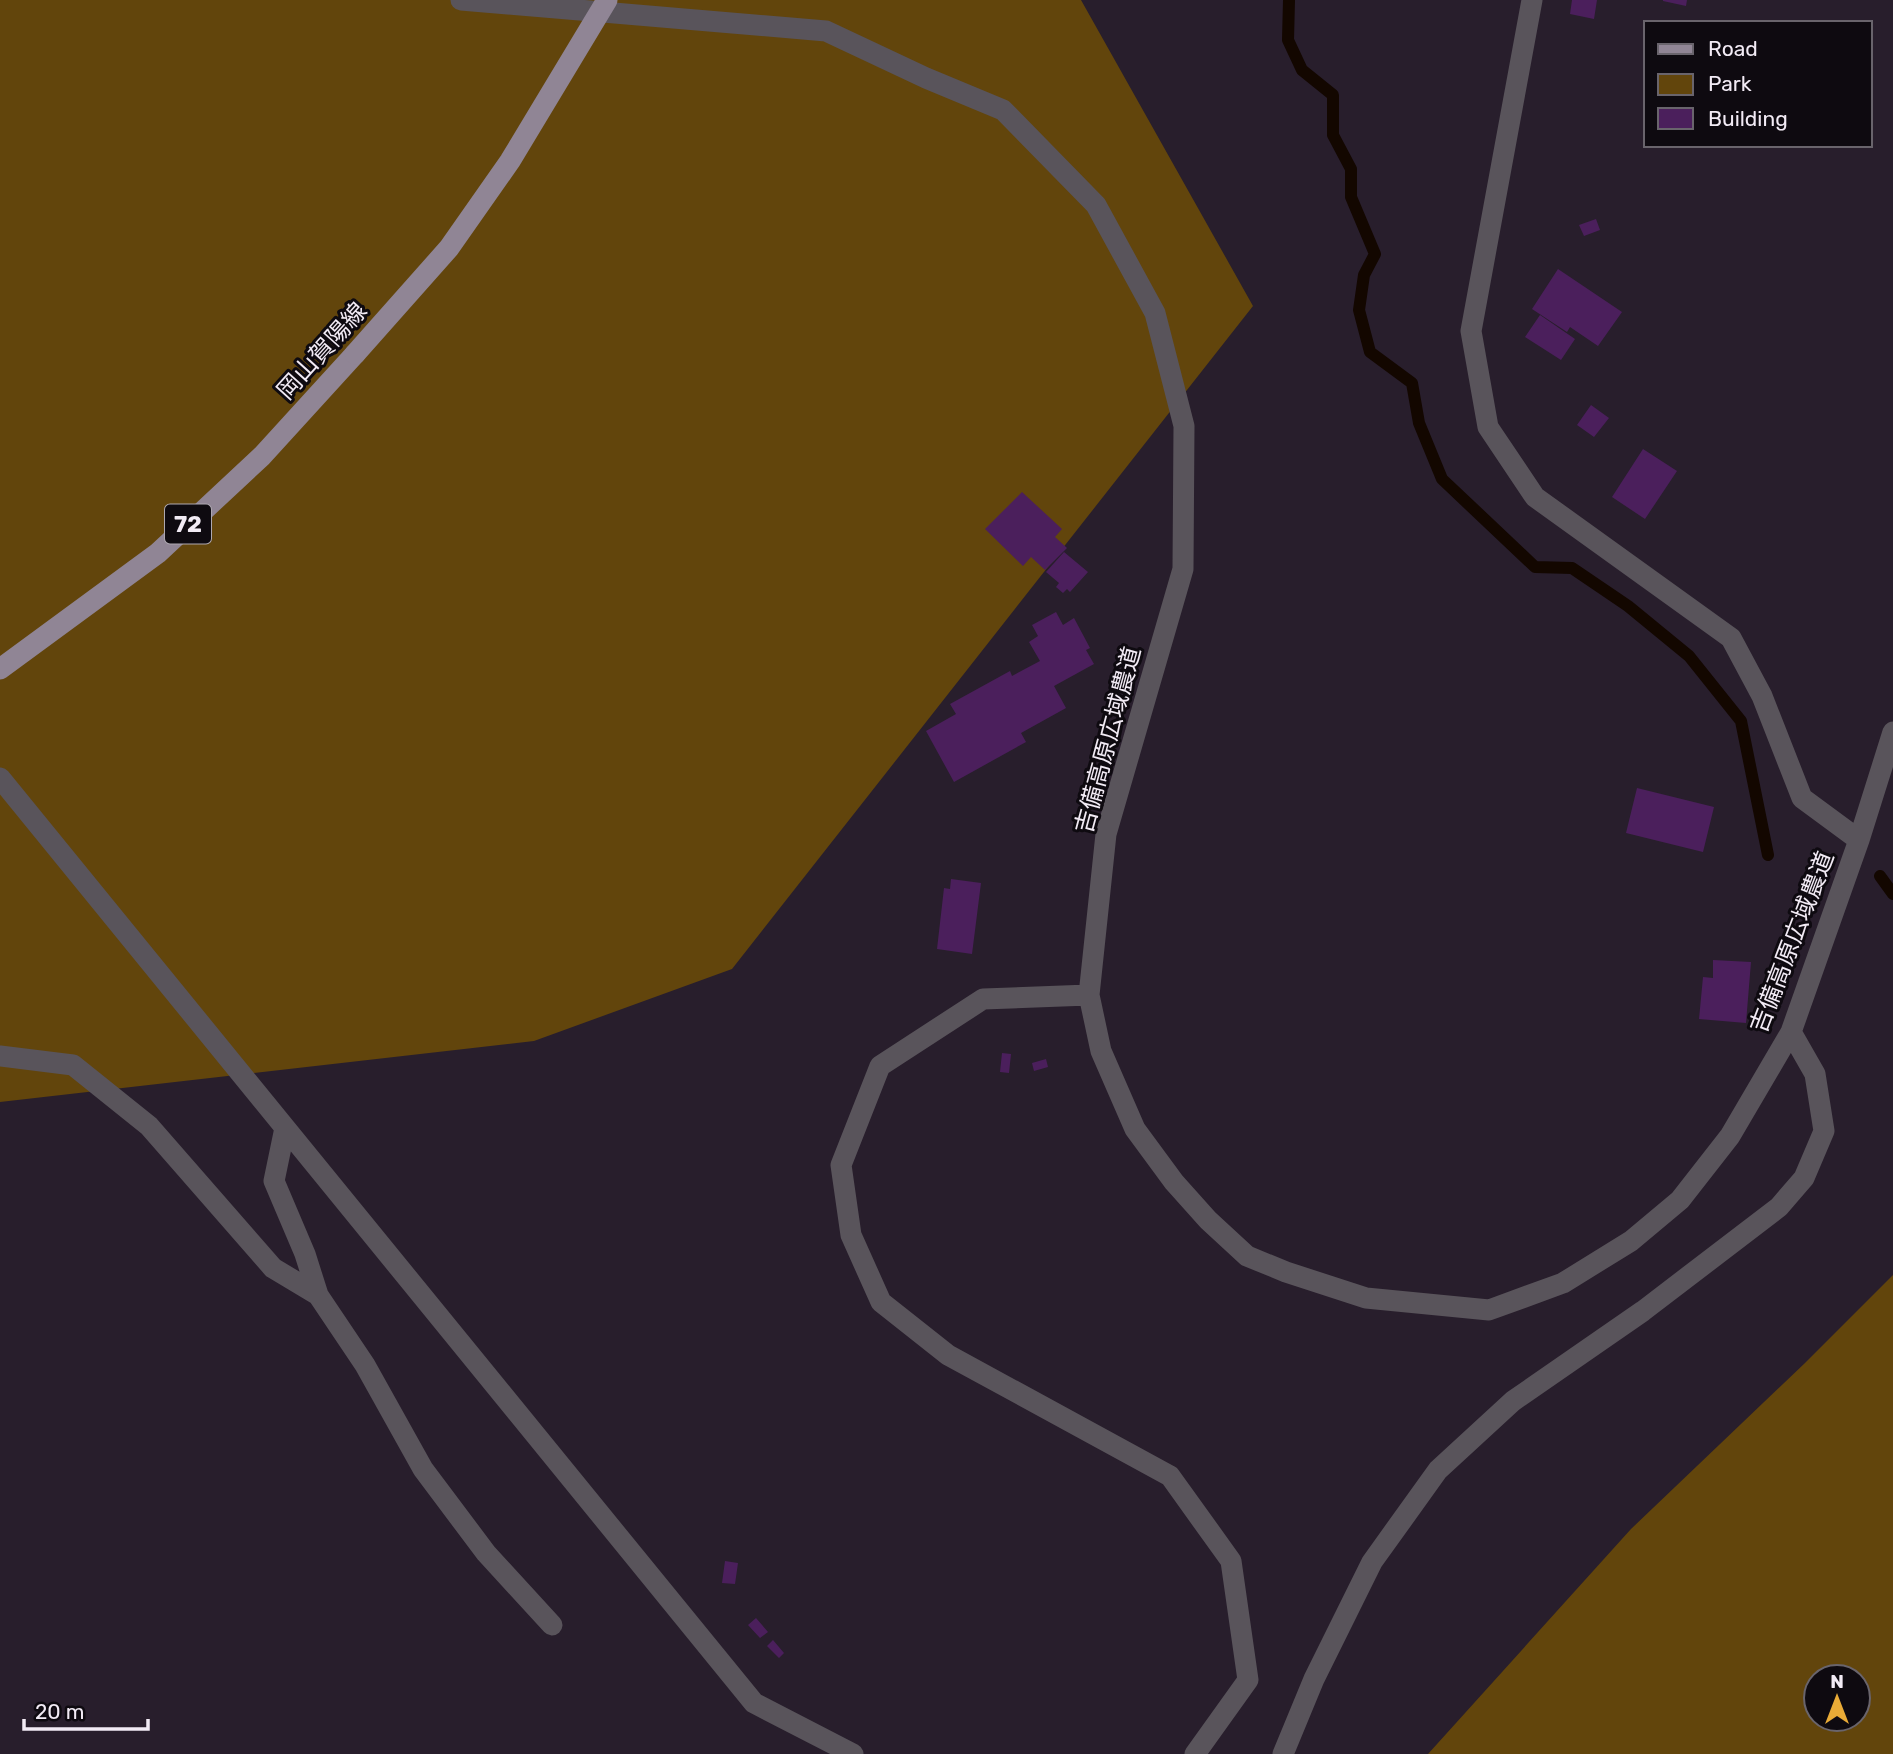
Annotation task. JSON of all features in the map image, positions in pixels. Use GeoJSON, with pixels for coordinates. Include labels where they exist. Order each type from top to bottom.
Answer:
{"type":"FeatureCollection","features":[{"type":"Feature","properties":{"kind":"main road","name":"岡山賀陽線"},"geometry":{"type":"LineString","coordinates":[[0,669],[158,552],[262,456],[355,354],[449,248],[510,161],[607,0]]}},
{"type":"Feature","properties":{"kind":"street","name":"吉備高原広域農道"},"geometry":{"type":"LineString","coordinates":[[461,0],[826,31],[926,78],[1003,110],[1096,205],[1155,313],[1184,426],[1183,569],[1106,834],[1089,995],[1101,1051],[1135,1129],[1174,1182],[1208,1220],[1247,1256],[1286,1272],[1366,1298],[1489,1310],[1563,1283],[1631,1241],[1680,1200],[1730,1136],[1791,1032],[1859,841],[1893,733]]}},
{"type":"Feature","properties":{"kind":"street"},"geometry":{"type":"LineString","coordinates":[[1532,0],[1471,331],[1488,427],[1535,497],[1731,638],[1762,696],[1801,798],[1859,841]]}},
{"type":"Feature","properties":{"kind":"street"},"geometry":{"type":"LineString","coordinates":[[0,778],[754,1703],[853,1754]]}},
{"type":"Feature","properties":{"kind":"street"},"geometry":{"type":"LineString","coordinates":[[1089,995],[983,999],[880,1066],[841,1165],[850,1235],[881,1302],[948,1355],[1170,1476],[1231,1561],[1248,1680],[1195,1754]]}},
{"type":"Feature","properties":{"kind":"street"},"geometry":{"type":"LineString","coordinates":[[1283,1754],[1314,1679],[1372,1562],[1438,1470],[1513,1401],[1643,1311],[1779,1207],[1804,1178],[1824,1131],[1815,1073],[1791,1032]]}},
{"type":"Feature","properties":{"kind":"street"},"geometry":{"type":"LineString","coordinates":[[0,1056],[73,1065],[149,1126],[273,1268],[318,1295]]}},
{"type":"Feature","properties":{"kind":"street"},"geometry":{"type":"LineString","coordinates":[[285,1128],[274,1181],[305,1255],[318,1295],[365,1365],[424,1469],[486,1553],[552,1625]]}},
{"type":"Feature","properties":{"kind":"green space"},"geometry":{"type":"Polygon","coordinates":[[[0,0],[1081,0],[1253,306],[732,969],[534,1041],[0,1102],[0,0]]]}},
{"type":"Feature","properties":{"kind":"green space"},"geometry":{"type":"Polygon","coordinates":[[[1893,1275],[1893,1754],[1428,1754],[1631,1529],[1893,1275]]]}},
{"type":"Feature","properties":{"kind":"building"},"geometry":{"type":"Polygon","coordinates":[[[1572,0],[1597,0],[1594,19],[1570,14],[1572,0]]]}},
{"type":"Feature","properties":{"kind":"building"},"geometry":{"type":"Polygon","coordinates":[[[1663,0],[1687,0],[1686,6],[1663,0]]]}},
{"type":"Feature","properties":{"kind":"building"},"geometry":{"type":"Polygon","coordinates":[[[1596,219],[1600,230],[1584,236],[1579,225],[1596,219]]]}},
{"type":"Feature","properties":{"kind":"building"},"geometry":{"type":"Polygon","coordinates":[[[1558,269],[1622,312],[1598,346],[1570,327],[1567,332],[1532,309],[1558,269]]]}},
{"type":"Feature","properties":{"kind":"building"},"geometry":{"type":"Polygon","coordinates":[[[1540,315],[1575,339],[1561,360],[1525,337],[1540,315]]]}},
{"type":"Feature","properties":{"kind":"building"},"geometry":{"type":"Polygon","coordinates":[[[1591,405],[1609,418],[1594,437],[1577,425],[1591,405]]]}},
{"type":"Feature","properties":{"kind":"building"},"geometry":{"type":"Polygon","coordinates":[[[1643,449],[1677,471],[1645,519],[1612,497],[1643,449]]]}},
{"type":"Feature","properties":{"kind":"building"},"geometry":{"type":"Polygon","coordinates":[[[1022,492],[1062,529],[1055,537],[1067,548],[1045,570],[1031,557],[1023,566],[985,529],[1022,492]]]}},
{"type":"Feature","properties":{"kind":"building"},"geometry":{"type":"Polygon","coordinates":[[[1064,552],[1088,572],[1070,592],[1067,589],[1063,593],[1056,587],[1059,583],[1046,572],[1064,552]]]}},
{"type":"Feature","properties":{"kind":"building"},"geometry":{"type":"Polygon","coordinates":[[[1056,612],[1063,625],[1074,618],[1090,648],[1086,650],[1094,664],[1054,686],[1066,708],[1021,733],[1026,742],[954,782],[926,731],[956,714],[950,704],[1010,671],[1012,676],[1040,661],[1029,642],[1038,636],[1032,625],[1056,612]]]}},
{"type":"Feature","properties":{"kind":"building"},"geometry":{"type":"Polygon","coordinates":[[[1637,788],[1714,807],[1703,852],[1626,833],[1637,788]]]}},
{"type":"Feature","properties":{"kind":"building"},"geometry":{"type":"Polygon","coordinates":[[[951,879],[981,883],[972,954],[937,949],[944,888],[950,889],[951,879]]]}},
{"type":"Feature","properties":{"kind":"building"},"geometry":{"type":"Polygon","coordinates":[[[1713,960],[1751,962],[1746,1023],[1699,1019],[1703,977],[1713,978],[1713,960]]]}},
{"type":"Feature","properties":{"kind":"building"},"geometry":{"type":"Polygon","coordinates":[[[1002,1053],[1011,1054],[1009,1073],[1000,1072],[1002,1053]]]}},
{"type":"Feature","properties":{"kind":"building"},"geometry":{"type":"Polygon","coordinates":[[[1046,1059],[1048,1067],[1034,1071],[1032,1063],[1046,1059]]]}},
{"type":"Feature","properties":{"kind":"building"},"geometry":{"type":"Polygon","coordinates":[[[725,1561],[738,1563],[735,1584],[722,1583],[725,1561]]]}},
{"type":"Feature","properties":{"kind":"building"},"geometry":{"type":"Polygon","coordinates":[[[756,1618],[768,1632],[760,1638],[748,1625],[756,1618]]]}},
{"type":"Feature","properties":{"kind":"building"},"geometry":{"type":"Polygon","coordinates":[[[773,1640],[784,1653],[779,1658],[767,1646],[773,1640]]]}},
{"type":"Feature","properties":{"kind":"waterway"},"geometry":{"type":"LineString","coordinates":[[1289,0],[1288,40],[1302,70],[1333,95],[1333,135],[1351,169],[1351,197],[1375,254],[1364,275],[1359,310],[1370,352],[1412,383],[1419,423],[1442,479],[1535,567],[1572,568],[1628,606],[1689,656],[1741,721],[1768,855]]}},
{"type":"Feature","properties":{"kind":"waterway"},"geometry":{"type":"LineString","coordinates":[[1880,876],[1893,894]]}}]}
